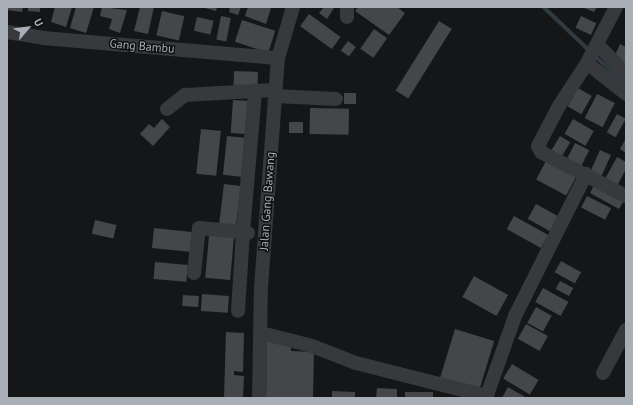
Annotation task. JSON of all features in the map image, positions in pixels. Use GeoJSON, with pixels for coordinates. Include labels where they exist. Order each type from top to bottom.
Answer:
{"type":"FeatureCollection","features":[{"type":"Feature","properties":{"kind":"street","name":"Jalan Gang Bawang"},"geometry":{"type":"LineString","coordinates":[[259,398],[261,333],[253,233],[275,93],[278,58],[293,7]]}},
{"type":"Feature","properties":{"kind":"street"},"geometry":{"type":"LineString","coordinates":[[616,7],[593,53],[559,106],[538,146],[541,152],[626,196]]}},
{"type":"Feature","properties":{"kind":"street","name":"Gang Bambu"},"geometry":{"type":"LineString","coordinates":[[7,32],[43,38],[278,58]]}},
{"type":"Feature","properties":{"kind":"street"},"geometry":{"type":"LineString","coordinates":[[593,53],[626,74]]}},
{"type":"Feature","properties":{"kind":"street"},"geometry":{"type":"LineString","coordinates":[[593,53],[626,94]]}},
{"type":"Feature","properties":{"kind":"street"},"geometry":{"type":"LineString","coordinates":[[238,311],[253,233],[255,91]]}},
{"type":"Feature","properties":{"kind":"street"},"geometry":{"type":"LineString","coordinates":[[167,109],[185,95],[255,91],[336,99]]}},
{"type":"Feature","properties":{"kind":"street"},"geometry":{"type":"LineString","coordinates":[[261,333],[312,346],[356,363],[486,397],[515,316],[586,174]]}},
{"type":"Feature","properties":{"kind":"street"},"geometry":{"type":"LineString","coordinates":[[194,273],[199,228],[253,233]]}},
{"type":"Feature","properties":{"kind":"street"},"geometry":{"type":"LineString","coordinates":[[603,372],[626,330]]}},
{"type":"Feature","properties":{"kind":"building"},"geometry":{"type":"Polygon","coordinates":[[[7,7],[23,7],[22,12],[7,10],[7,7]]]}},
{"type":"Feature","properties":{"kind":"building"},"geometry":{"type":"Polygon","coordinates":[[[28,7],[40,7],[40,12],[28,11],[28,7]]]}},
{"type":"Feature","properties":{"kind":"building"},"geometry":{"type":"Polygon","coordinates":[[[55,7],[72,7],[66,27],[51,22],[55,7]]]}},
{"type":"Feature","properties":{"kind":"building"},"geometry":{"type":"Polygon","coordinates":[[[76,7],[94,7],[86,33],[70,28],[76,7]]]}},
{"type":"Feature","properties":{"kind":"building"},"geometry":{"type":"Polygon","coordinates":[[[102,7],[127,10],[120,33],[109,29],[112,19],[100,16],[102,7]]]}},
{"type":"Feature","properties":{"kind":"building"},"geometry":{"type":"Polygon","coordinates":[[[140,7],[154,7],[148,34],[134,31],[140,7]]]}},
{"type":"Feature","properties":{"kind":"building"},"geometry":{"type":"Polygon","coordinates":[[[201,7],[217,7],[216,11],[201,7]]]}},
{"type":"Feature","properties":{"kind":"building"},"geometry":{"type":"Polygon","coordinates":[[[230,7],[241,7],[238,15],[229,12],[230,7]]]}},
{"type":"Feature","properties":{"kind":"building"},"geometry":{"type":"Polygon","coordinates":[[[248,7],[271,8],[266,24],[245,16],[248,7]]]}},
{"type":"Feature","properties":{"kind":"building"},"geometry":{"type":"Polygon","coordinates":[[[324,7],[334,8],[327,19],[319,13],[324,7]]]}},
{"type":"Feature","properties":{"kind":"building"},"geometry":{"type":"Polygon","coordinates":[[[358,7],[397,7],[405,13],[389,35],[355,11],[358,7]]]}},
{"type":"Feature","properties":{"kind":"building"},"geometry":{"type":"Polygon","coordinates":[[[582,7],[597,7],[594,12],[582,7]]]}},
{"type":"Feature","properties":{"kind":"building"},"geometry":{"type":"Polygon","coordinates":[[[162,11],[184,16],[179,41],[156,35],[162,11]]]}},
{"type":"Feature","properties":{"kind":"building"},"geometry":{"type":"Polygon","coordinates":[[[309,14],[341,37],[332,49],[300,26],[309,14]]]}},
{"type":"Feature","properties":{"kind":"building"},"geometry":{"type":"Polygon","coordinates":[[[221,16],[231,18],[226,41],[216,40],[221,16]]]}},
{"type":"Feature","properties":{"kind":"building"},"geometry":{"type":"Polygon","coordinates":[[[581,16],[596,23],[591,35],[576,28],[581,16]]]}},
{"type":"Feature","properties":{"kind":"building"},"geometry":{"type":"Polygon","coordinates":[[[197,17],[214,21],[210,34],[194,31],[197,17]]]}},
{"type":"Feature","properties":{"kind":"building"},"geometry":{"type":"Polygon","coordinates":[[[242,20],[275,31],[268,53],[235,42],[242,20]]]}},
{"type":"Feature","properties":{"kind":"building"},"geometry":{"type":"Polygon","coordinates":[[[439,21],[452,29],[408,98],[396,91],[439,21]]]}},
{"type":"Feature","properties":{"kind":"building"},"geometry":{"type":"Polygon","coordinates":[[[374,29],[387,38],[373,58],[360,49],[374,29]]]}},
{"type":"Feature","properties":{"kind":"building"},"geometry":{"type":"Polygon","coordinates":[[[348,41],[356,47],[349,57],[341,51],[348,41]]]}},
{"type":"Feature","properties":{"kind":"building"},"geometry":{"type":"Polygon","coordinates":[[[620,44],[626,47],[626,66],[613,60],[620,44]]]}},
{"type":"Feature","properties":{"kind":"building"},"geometry":{"type":"Polygon","coordinates":[[[234,71],[258,72],[257,86],[234,85],[234,71]]]}},
{"type":"Feature","properties":{"kind":"building"},"geometry":{"type":"Polygon","coordinates":[[[578,88],[592,96],[581,114],[568,106],[578,88]]]}},
{"type":"Feature","properties":{"kind":"building"},"geometry":{"type":"Polygon","coordinates":[[[344,93],[356,93],[356,104],[344,104],[344,93]]]}},
{"type":"Feature","properties":{"kind":"building"},"geometry":{"type":"Polygon","coordinates":[[[597,94],[615,103],[603,127],[585,118],[597,94]]]}},
{"type":"Feature","properties":{"kind":"building"},"geometry":{"type":"Polygon","coordinates":[[[233,100],[249,101],[247,134],[231,133],[233,100]]]}},
{"type":"Feature","properties":{"kind":"building"},"geometry":{"type":"Polygon","coordinates":[[[310,108],[349,109],[349,135],[310,134],[310,108]]]}},
{"type":"Feature","properties":{"kind":"building"},"geometry":{"type":"Polygon","coordinates":[[[617,114],[626,119],[616,137],[607,132],[617,114]]]}},
{"type":"Feature","properties":{"kind":"building"},"geometry":{"type":"Polygon","coordinates":[[[162,119],[170,127],[153,146],[140,134],[149,124],[154,128],[162,119]]]}},
{"type":"Feature","properties":{"kind":"building"},"geometry":{"type":"Polygon","coordinates":[[[573,119],[594,131],[585,146],[564,134],[573,119]]]}},
{"type":"Feature","properties":{"kind":"building"},"geometry":{"type":"Polygon","coordinates":[[[289,122],[303,122],[303,133],[289,133],[289,122]]]}},
{"type":"Feature","properties":{"kind":"building"},"geometry":{"type":"Polygon","coordinates":[[[201,129],[221,131],[216,176],[196,174],[201,129]]]}},
{"type":"Feature","properties":{"kind":"building"},"geometry":{"type":"Polygon","coordinates":[[[227,136],[247,138],[243,177],[223,175],[227,136]]]}},
{"type":"Feature","properties":{"kind":"building"},"geometry":{"type":"Polygon","coordinates":[[[560,136],[570,142],[561,158],[551,151],[560,136]]]}},
{"type":"Feature","properties":{"kind":"building"},"geometry":{"type":"Polygon","coordinates":[[[626,138],[626,153],[620,149],[626,138]]]}},
{"type":"Feature","properties":{"kind":"building"},"geometry":{"type":"Polygon","coordinates":[[[575,143],[589,150],[581,167],[566,160],[575,143]]]}},
{"type":"Feature","properties":{"kind":"building"},"geometry":{"type":"Polygon","coordinates":[[[600,150],[611,155],[601,177],[590,172],[600,150]]]}},
{"type":"Feature","properties":{"kind":"building"},"geometry":{"type":"Polygon","coordinates":[[[617,157],[626,162],[626,169],[617,186],[605,179],[617,157]]]}},
{"type":"Feature","properties":{"kind":"building"},"geometry":{"type":"Polygon","coordinates":[[[546,161],[576,177],[566,196],[536,180],[546,161]]]}},
{"type":"Feature","properties":{"kind":"building"},"geometry":{"type":"Polygon","coordinates":[[[224,184],[241,186],[236,228],[219,226],[224,184]]]}},
{"type":"Feature","properties":{"kind":"building"},"geometry":{"type":"Polygon","coordinates":[[[594,185],[624,200],[619,209],[590,193],[594,185]]]}},
{"type":"Feature","properties":{"kind":"building"},"geometry":{"type":"Polygon","coordinates":[[[587,196],[611,208],[605,220],[581,208],[587,196]]]}},
{"type":"Feature","properties":{"kind":"building"},"geometry":{"type":"Polygon","coordinates":[[[536,204],[561,218],[553,233],[528,219],[536,204]]]}},
{"type":"Feature","properties":{"kind":"building"},"geometry":{"type":"Polygon","coordinates":[[[514,216],[548,235],[541,248],[507,229],[514,216]]]}},
{"type":"Feature","properties":{"kind":"building"},"geometry":{"type":"Polygon","coordinates":[[[95,220],[116,225],[113,239],[92,234],[95,220]]]}},
{"type":"Feature","properties":{"kind":"building"},"geometry":{"type":"Polygon","coordinates":[[[154,228],[194,232],[192,252],[152,248],[154,228]]]}},
{"type":"Feature","properties":{"kind":"building"},"geometry":{"type":"Polygon","coordinates":[[[209,235],[234,237],[230,280],[205,278],[209,235]]]}},
{"type":"Feature","properties":{"kind":"building"},"geometry":{"type":"Polygon","coordinates":[[[561,261],[581,272],[575,284],[555,272],[561,261]]]}},
{"type":"Feature","properties":{"kind":"building"},"geometry":{"type":"Polygon","coordinates":[[[155,262],[188,265],[186,282],[154,279],[155,262]]]}},
{"type":"Feature","properties":{"kind":"building"},"geometry":{"type":"Polygon","coordinates":[[[474,276],[508,295],[496,316],[462,297],[474,276]]]}},
{"type":"Feature","properties":{"kind":"building"},"geometry":{"type":"Polygon","coordinates":[[[560,281],[573,288],[569,296],[556,289],[560,281]]]}},
{"type":"Feature","properties":{"kind":"building"},"geometry":{"type":"Polygon","coordinates":[[[543,288],[568,302],[561,316],[535,302],[543,288]]]}},
{"type":"Feature","properties":{"kind":"building"},"geometry":{"type":"Polygon","coordinates":[[[202,294],[229,296],[228,313],[201,311],[202,294]]]}},
{"type":"Feature","properties":{"kind":"building"},"geometry":{"type":"Polygon","coordinates":[[[183,295],[199,296],[198,307],[182,306],[183,295]]]}},
{"type":"Feature","properties":{"kind":"building"},"geometry":{"type":"Polygon","coordinates":[[[536,307],[552,316],[543,331],[527,323],[536,307]]]}},
{"type":"Feature","properties":{"kind":"building"},"geometry":{"type":"Polygon","coordinates":[[[526,324],[548,336],[540,351],[518,339],[526,324]]]}},
{"type":"Feature","properties":{"kind":"building"},"geometry":{"type":"Polygon","coordinates":[[[455,329],[494,341],[479,391],[440,379],[455,329]]]}},
{"type":"Feature","properties":{"kind":"building"},"geometry":{"type":"Polygon","coordinates":[[[226,332],[244,333],[243,372],[234,371],[234,375],[244,376],[243,398],[224,398],[226,332]]]}},
{"type":"Feature","properties":{"kind":"building"},"geometry":{"type":"Polygon","coordinates":[[[267,341],[291,342],[291,351],[314,352],[313,398],[266,398],[267,341]]]}},
{"type":"Feature","properties":{"kind":"building"},"geometry":{"type":"Polygon","coordinates":[[[512,364],[539,380],[530,395],[503,379],[512,364]]]}},
{"type":"Feature","properties":{"kind":"building"},"geometry":{"type":"Polygon","coordinates":[[[508,387],[527,398],[502,398],[508,387]]]}},
{"type":"Feature","properties":{"kind":"building"},"geometry":{"type":"Polygon","coordinates":[[[377,388],[397,389],[397,398],[376,398],[377,388]]]}},
{"type":"Feature","properties":{"kind":"building"},"geometry":{"type":"Polygon","coordinates":[[[332,391],[355,392],[355,398],[332,398],[332,391]]]}},
{"type":"Feature","properties":{"kind":"building"},"geometry":{"type":"Polygon","coordinates":[[[405,392],[433,392],[433,398],[405,398],[405,392]]]}},
{"type":"Feature","properties":{"kind":"waterway"},"geometry":{"type":"LineString","coordinates":[[544,7],[590,51]]}},
{"type":"Feature","properties":{"kind":"waterway"},"geometry":{"type":"LineString","coordinates":[[594,55],[626,84]]}}]}
